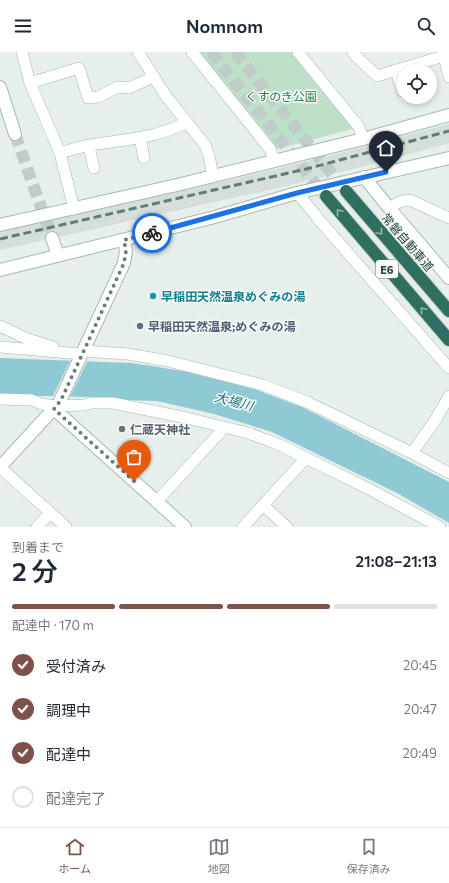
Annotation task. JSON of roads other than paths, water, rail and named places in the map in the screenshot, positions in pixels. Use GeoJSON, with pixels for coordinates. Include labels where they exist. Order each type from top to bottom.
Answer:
{"type":"FeatureCollection","features":[{"type":"Feature","properties":{"kind":"highway","name":"常磐自動車道"},"geometry":{"type":"LineString","coordinates":[[346,191],[449,311]]}},
{"type":"Feature","properties":{"kind":"highway","name":"E6"},"geometry":{"type":"LineString","coordinates":[[326,196],[449,340]]}},
{"type":"Feature","properties":{"kind":"street"},"geometry":{"type":"LineString","coordinates":[[22,52],[30,83],[60,153],[74,209]]}},
{"type":"Feature","properties":{"kind":"street"},"geometry":{"type":"LineString","coordinates":[[138,52],[153,77],[205,145],[213,176]]}},
{"type":"Feature","properties":{"kind":"street"},"geometry":{"type":"LineString","coordinates":[[192,52],[270,149],[274,161]]}},
{"type":"Feature","properties":{"kind":"street"},"geometry":{"type":"LineString","coordinates":[[298,52],[359,127],[363,139]]}},
{"type":"Feature","properties":{"kind":"street"},"geometry":{"type":"LineString","coordinates":[[353,52],[377,76],[446,54],[449,77]]}},
{"type":"Feature","properties":{"kind":"street"},"geometry":{"type":"LineString","coordinates":[[30,83],[79,68],[88,98],[98,97],[118,87],[129,88],[153,77]]}},
{"type":"Feature","properties":{"kind":"street"},"geometry":{"type":"LineString","coordinates":[[0,87],[15,134]]}},
{"type":"Feature","properties":{"kind":"street"},"geometry":{"type":"LineString","coordinates":[[0,225],[213,176],[363,139],[449,115]]}},
{"type":"Feature","properties":{"kind":"street"},"geometry":{"type":"LineString","coordinates":[[60,153],[89,146],[140,138],[186,122]]}},
{"type":"Feature","properties":{"kind":"street"},"geometry":{"type":"LineString","coordinates":[[140,138],[144,158]]}},
{"type":"Feature","properties":{"kind":"street"},"geometry":{"type":"LineString","coordinates":[[89,146],[94,168]]}},
{"type":"Feature","properties":{"kind":"street"},"geometry":{"type":"LineString","coordinates":[[0,270],[210,218],[297,193],[449,158]]}},
{"type":"Feature","properties":{"kind":"street"},"geometry":{"type":"LineString","coordinates":[[364,177],[449,278]]}},
{"type":"Feature","properties":{"kind":"street"},"geometry":{"type":"LineString","coordinates":[[297,193],[362,271],[449,368]]}},
{"type":"Feature","properties":{"kind":"street"},"geometry":{"type":"LineString","coordinates":[[390,209],[396,203],[403,200],[410,200],[449,218]]}},
{"type":"Feature","properties":{"kind":"street"},"geometry":{"type":"LineString","coordinates":[[52,238],[58,255]]}},
{"type":"Feature","properties":{"kind":"street"},"geometry":{"type":"LineString","coordinates":[[66,527],[0,467],[57,405],[83,354],[124,263],[126,251],[124,240]]}},
{"type":"Feature","properties":{"kind":"street"},"geometry":{"type":"LineString","coordinates":[[0,326],[25,338],[63,352]]}},
{"type":"Feature","properties":{"kind":"street"},"geometry":{"type":"LineString","coordinates":[[0,347],[83,354],[128,354],[162,360],[263,385],[307,402],[412,453],[449,473]]}},
{"type":"Feature","properties":{"kind":"street"},"geometry":{"type":"LineString","coordinates":[[412,453],[436,419],[449,396]]}},
{"type":"Feature","properties":{"kind":"street"},"geometry":{"type":"LineString","coordinates":[[0,399],[32,400],[41,404],[57,405],[113,403],[187,418],[248,433],[280,445],[371,490],[440,527]]}},
{"type":"Feature","properties":{"kind":"street"},"geometry":{"type":"LineString","coordinates":[[57,405],[185,527]]}},
{"type":"Feature","properties":{"kind":"street"},"geometry":{"type":"LineString","coordinates":[[157,501],[224,428]]}},
{"type":"Feature","properties":{"kind":"street"},"geometry":{"type":"LineString","coordinates":[[243,527],[306,458]]}},
{"type":"Feature","properties":{"kind":"street"},"geometry":{"type":"LineString","coordinates":[[263,505],[286,527]]}},
{"type":"Feature","properties":{"kind":"street"},"geometry":{"type":"LineString","coordinates":[[37,527],[50,513]]}},
{"type":"Feature","properties":{"kind":"water","name":"大場川"},"geometry":{"type":"Polygon","coordinates":[[[0,358],[130,363],[188,372],[254,389],[302,407],[449,482],[449,523],[397,493],[272,432],[214,414],[157,401],[91,397],[0,395],[0,358]]]}},
{"type":"Feature","properties":{"kind":"tunnel"},"geometry":{"type":"LineString","coordinates":[[211,52],[325,196]]}},
{"type":"Feature","properties":{"kind":"tunnel"},"geometry":{"type":"LineString","coordinates":[[235,52],[345,190]]}},
{"type":"Feature","properties":{"kind":"tunnel"},"geometry":{"type":"LineString","coordinates":[[15,134],[52,238]]}},
{"type":"Feature","properties":{"kind":"railway"},"geometry":{"type":"LineString","coordinates":[[0,239],[306,169],[449,131]]}},
{"type":"Feature","properties":{"kind":"place","name":"早稲田天然温泉めぐみの湯"},"geometry":{"type":"Point","coordinates":[153,296]}},
{"type":"Feature","properties":{"kind":"place","name":"早稲田天然温泉;めぐみの湯"},"geometry":{"type":"Point","coordinates":[140,326]}},
{"type":"Feature","properties":{"kind":"place","name":"仁蔵天神社"},"geometry":{"type":"Point","coordinates":[122,429]}},
{"type":"Feature","properties":{"kind":"park label","name":"くすのき公園"},"geometry":{"type":"Point","coordinates":[281,96]}}]}
